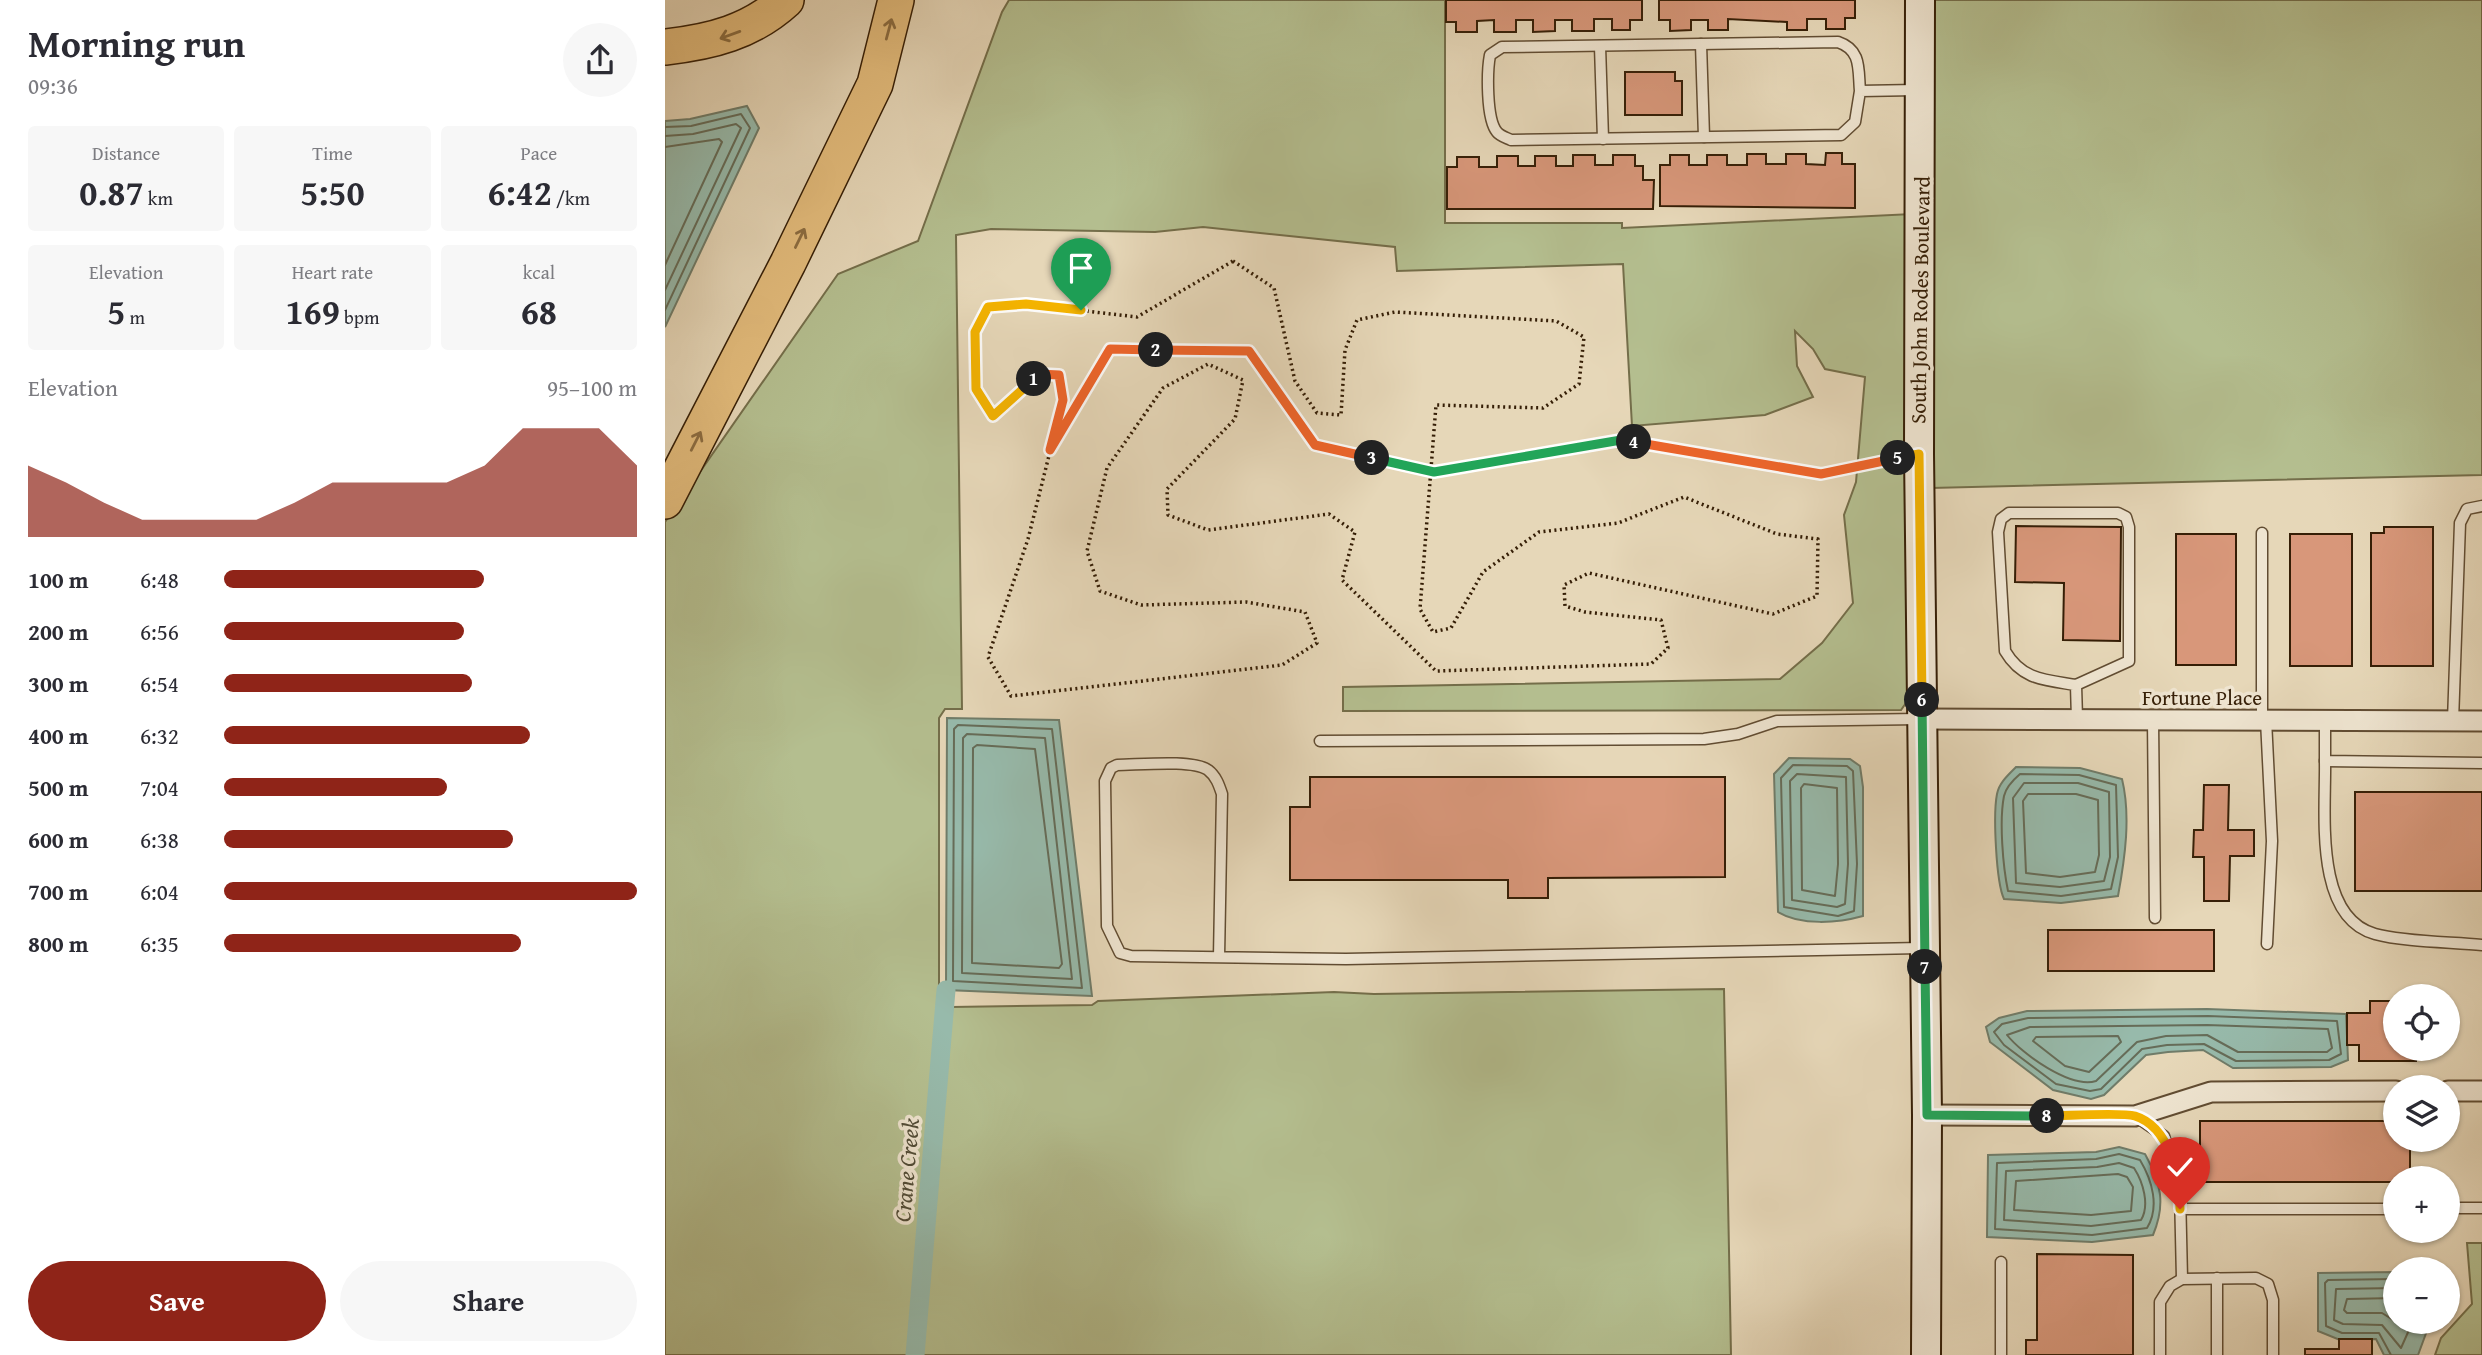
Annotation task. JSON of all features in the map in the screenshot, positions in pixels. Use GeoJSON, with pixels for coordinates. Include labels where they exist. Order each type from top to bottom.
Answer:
{"type":"FeatureCollection","features":[{"type":"Feature","properties":{"kind":"highway"},"geometry":{"type":"LineString","coordinates":[[665,47],[708,42],[743,30],[786,0]]}},
{"type":"Feature","properties":{"kind":"highway"},"geometry":{"type":"LineString","coordinates":[[665,501],[788,263],[874,83],[896,0]]}},
{"type":"Feature","properties":{"kind":"main road","name":"South John Rodes Boulevard"},"geometry":{"type":"LineString","coordinates":[[1920,0],[1919,454],[1927,1115],[1926,1355]]}},
{"type":"Feature","properties":{"kind":"street","name":"Fortune Place"},"geometry":{"type":"LineString","coordinates":[[1923,719],[2482,721]]}},
{"type":"Feature","properties":{"kind":"street"},"geometry":{"type":"LineString","coordinates":[[1927,1115],[2135,1116],[2211,1091],[2383,1091]]}},
{"type":"Feature","properties":{"kind":"street"},"geometry":{"type":"LineString","coordinates":[[2460,1091],[2482,1091]]}},
{"type":"Feature","properties":{"kind":"lane"},"geometry":{"type":"LineString","coordinates":[[1838,42],[1849,46],[1857,55],[1860,91],[1855,122],[1841,135],[1511,140],[1498,133],[1491,121],[1488,68],[1490,55],[1502,47],[1702,44],[1838,42]]}},
{"type":"Feature","properties":{"kind":"lane"},"geometry":{"type":"LineString","coordinates":[[1702,44],[1704,137]]}},
{"type":"Feature","properties":{"kind":"lane"},"geometry":{"type":"LineString","coordinates":[[1600,46],[1604,139]]}},
{"type":"Feature","properties":{"kind":"lane"},"geometry":{"type":"LineString","coordinates":[[1860,91],[1920,90]]}},
{"type":"Feature","properties":{"kind":"lane"},"geometry":{"type":"LineString","coordinates":[[2453,721],[2460,523],[2467,509],[2482,506]]}},
{"type":"Feature","properties":{"kind":"lane"},"geometry":{"type":"LineString","coordinates":[[2010,513],[2118,513],[2126,517],[2129,527],[2129,661],[2076,685],[2038,678],[2015,668],[2005,651],[1998,532],[2001,519],[2010,513]]}},
{"type":"Feature","properties":{"kind":"lane"},"geometry":{"type":"LineString","coordinates":[[2262,533],[2264,720],[2271,841],[2267,944]]}},
{"type":"Feature","properties":{"kind":"lane"},"geometry":{"type":"LineString","coordinates":[[2076,685],[2077,719]]}},
{"type":"Feature","properties":{"kind":"lane"},"geometry":{"type":"LineString","coordinates":[[1320,741],[1704,739],[1738,734],[1777,721],[1923,719]]}},
{"type":"Feature","properties":{"kind":"lane"},"geometry":{"type":"LineString","coordinates":[[2153,720],[2155,918]]}},
{"type":"Feature","properties":{"kind":"lane"},"geometry":{"type":"LineString","coordinates":[[2325,720],[2327,870],[2345,915],[2374,934],[2482,945]]}},
{"type":"Feature","properties":{"kind":"lane"},"geometry":{"type":"LineString","coordinates":[[2325,761],[2482,763]]}},
{"type":"Feature","properties":{"kind":"lane"},"geometry":{"type":"LineString","coordinates":[[1219,957],[1222,794],[1217,780],[1208,770],[1191,765],[1117,765],[1111,768],[1105,781],[1107,926],[1112,943],[1119,953],[1131,956],[1346,959],[1925,948]]}},
{"type":"Feature","properties":{"kind":"lane"},"geometry":{"type":"LineString","coordinates":[[2135,1116],[2164,1136],[2180,1192],[2182,1279]]}},
{"type":"Feature","properties":{"kind":"lane"},"geometry":{"type":"LineString","coordinates":[[2460,1208],[2482,1208]]}},
{"type":"Feature","properties":{"kind":"lane"},"geometry":{"type":"LineString","coordinates":[[2180,1209],[2383,1209]]}},
{"type":"Feature","properties":{"kind":"lane"},"geometry":{"type":"LineString","coordinates":[[2001,1262],[2001,1355]]}},
{"type":"Feature","properties":{"kind":"lane"},"geometry":{"type":"LineString","coordinates":[[2217,1278],[2217,1355]]}},
{"type":"Feature","properties":{"kind":"lane"},"geometry":{"type":"LineString","coordinates":[[2160,1355],[2160,1302],[2170,1286],[2182,1279],[2217,1278],[2256,1278],[2268,1284],[2273,1300],[2273,1355]]}},
{"type":"Feature","properties":{"kind":"path"},"geometry":{"type":"LineString","coordinates":[[1234,261],[1274,288],[1296,382],[1317,413],[1341,415],[1345,350],[1357,320],[1395,312],[1556,321],[1584,337],[1579,384],[1543,408],[1436,405],[1434,472],[1420,610],[1433,632],[1451,628],[1483,572],[1539,533],[1618,523],[1684,497],[1777,534],[1818,539],[1817,596],[1773,614],[1588,573],[1564,585],[1565,607],[1585,612],[1661,620],[1668,648],[1650,664],[1436,671],[1342,580],[1355,533],[1329,514],[1208,530],[1168,515],[1167,489],[1235,419],[1244,380],[1208,364],[1163,388],[1107,468],[1087,551],[1100,591],[1140,605],[1246,602],[1305,612],[1317,643],[1282,665],[1011,696],[989,657],[1028,539],[1063,400],[1059,375],[1039,374],[993,416],[976,389],[975,332],[988,307],[1026,304],[1137,317],[1234,261]]}},
{"type":"Feature","properties":{"kind":"path"},"geometry":{"type":"LineString","coordinates":[[1050,450],[1110,349],[1249,351],[1315,445],[1434,472],[1621,440],[1821,474],[1919,454]]}},
{"type":"Feature","properties":{"kind":"shaded area"},"geometry":{"type":"Polygon","coordinates":[[[1009,0],[1445,0],[1445,223],[1622,223],[1622,228],[1912,214],[1913,693],[1901,710],[1343,711],[1343,687],[1780,679],[1822,643],[1853,603],[1844,515],[1856,482],[1865,377],[1825,369],[1813,349],[1795,331],[1797,366],[1813,397],[1765,415],[1632,426],[1623,264],[1397,271],[1395,247],[1203,227],[1155,232],[991,229],[956,235],[962,709],[945,709],[939,718],[939,995],[950,999],[951,1007],[1092,1005],[1098,1001],[1334,992],[1374,994],[1724,989],[1731,1355],[665,1355],[665,522],[838,274],[918,241],[1002,12],[1009,0]]]}},
{"type":"Feature","properties":{"kind":"shaded area"},"geometry":{"type":"Polygon","coordinates":[[[1929,0],[2482,0],[2482,475],[1931,488],[1929,0]]]}},
{"type":"Feature","properties":{"kind":"shaded area"},"geometry":{"type":"Polygon","coordinates":[[[2467,1243],[2482,1243],[2482,1355],[2435,1355],[2445,1334],[2460,1334],[2460,1317],[2472,1304],[2467,1243]]]}},
{"type":"Feature","properties":{"kind":"water"},"geometry":{"type":"Polygon","coordinates":[[[747,106],[759,128],[665,327],[665,121],[690,119],[747,106]]]}},
{"type":"Feature","properties":{"kind":"water"},"geometry":{"type":"Polygon","coordinates":[[[947,718],[1059,720],[1092,996],[946,990],[947,718]]]}},
{"type":"Feature","properties":{"kind":"water"},"geometry":{"type":"Polygon","coordinates":[[[1789,758],[1850,759],[1860,766],[1863,787],[1863,916],[1820,922],[1797,920],[1778,912],[1774,774],[1789,758]]]}},
{"type":"Feature","properties":{"kind":"water"},"geometry":{"type":"Polygon","coordinates":[[[2016,767],[2080,768],[2122,779],[2127,822],[2118,896],[2061,903],[2004,899],[1997,864],[1996,804],[2000,786],[2016,767]]]}},
{"type":"Feature","properties":{"kind":"water"},"geometry":{"type":"Polygon","coordinates":[[[2207,1009],[2346,1014],[2348,1060],[2331,1067],[2233,1068],[2203,1050],[2146,1055],[2104,1095],[2091,1099],[2053,1090],[1990,1042],[1986,1027],[1999,1018],[2027,1011],[2207,1009]]]}},
{"type":"Feature","properties":{"kind":"water"},"geometry":{"type":"Polygon","coordinates":[[[2119,1147],[2145,1154],[2155,1175],[2160,1203],[2153,1235],[2092,1242],[1987,1237],[1988,1155],[2096,1152],[2119,1147]]]}},
{"type":"Feature","properties":{"kind":"water"},"geometry":{"type":"Polygon","coordinates":[[[2383,1272],[2383,1334],[2426,1334],[2418,1355],[2384,1355],[2376,1339],[2340,1340],[2318,1331],[2318,1273],[2383,1272]]]}},
{"type":"Feature","properties":{"kind":"building"},"geometry":{"type":"Polygon","coordinates":[[[1446,0],[1642,0],[1642,20],[1630,20],[1630,30],[1612,30],[1612,19],[1594,19],[1594,31],[1572,31],[1572,20],[1555,20],[1555,31],[1533,32],[1533,20],[1516,20],[1516,32],[1494,32],[1494,20],[1477,21],[1477,32],[1456,32],[1456,22],[1446,22],[1446,0]]]}},
{"type":"Feature","properties":{"kind":"building"},"geometry":{"type":"Polygon","coordinates":[[[1659,0],[1855,0],[1855,18],[1845,18],[1845,29],[1826,29],[1826,19],[1807,19],[1807,30],[1787,30],[1787,22],[1728,19],[1728,30],[1708,30],[1708,20],[1691,20],[1691,30],[1670,31],[1670,20],[1659,20],[1659,0]]]}},
{"type":"Feature","properties":{"kind":"building"},"geometry":{"type":"Polygon","coordinates":[[[1625,72],[1675,72],[1675,81],[1682,81],[1682,115],[1625,115],[1625,72]]]}},
{"type":"Feature","properties":{"kind":"building"},"geometry":{"type":"Polygon","coordinates":[[[1826,153],[1842,153],[1842,164],[1855,164],[1855,208],[1660,206],[1660,165],[1670,165],[1670,155],[1689,155],[1689,165],[1707,165],[1707,155],[1727,155],[1727,165],[1747,165],[1747,154],[1766,154],[1766,164],[1786,164],[1786,154],[1806,154],[1806,164],[1825,165],[1826,153]]]}},
{"type":"Feature","properties":{"kind":"building"},"geometry":{"type":"Polygon","coordinates":[[[1573,155],[1595,155],[1595,165],[1613,165],[1613,155],[1635,155],[1635,166],[1643,166],[1643,180],[1654,180],[1653,209],[1447,209],[1447,167],[1457,167],[1457,157],[1479,157],[1479,167],[1497,167],[1497,156],[1518,156],[1518,166],[1535,166],[1535,156],[1556,156],[1556,166],[1573,166],[1573,155]]]}},
{"type":"Feature","properties":{"kind":"building"},"geometry":{"type":"Polygon","coordinates":[[[2016,526],[2121,527],[2120,641],[2063,640],[2064,583],[2015,582],[2016,526]]]}},
{"type":"Feature","properties":{"kind":"building"},"geometry":{"type":"Polygon","coordinates":[[[2384,527],[2433,527],[2433,666],[2371,666],[2371,533],[2384,533],[2384,527]]]}},
{"type":"Feature","properties":{"kind":"building"},"geometry":{"type":"Polygon","coordinates":[[[2176,534],[2236,534],[2236,665],[2176,665],[2176,534]]]}},
{"type":"Feature","properties":{"kind":"building"},"geometry":{"type":"Polygon","coordinates":[[[2290,534],[2352,534],[2352,666],[2290,666],[2290,534]]]}},
{"type":"Feature","properties":{"kind":"building"},"geometry":{"type":"Polygon","coordinates":[[[1310,777],[1725,777],[1725,877],[1548,878],[1548,898],[1508,898],[1508,880],[1290,880],[1290,807],[1310,807],[1310,777]]]}},
{"type":"Feature","properties":{"kind":"building"},"geometry":{"type":"Polygon","coordinates":[[[2204,785],[2229,785],[2228,830],[2254,830],[2254,856],[2230,856],[2229,901],[2204,901],[2204,857],[2193,857],[2194,830],[2203,830],[2204,785]]]}},
{"type":"Feature","properties":{"kind":"building"},"geometry":{"type":"Polygon","coordinates":[[[2355,792],[2482,792],[2482,891],[2355,891],[2355,792]]]}},
{"type":"Feature","properties":{"kind":"building"},"geometry":{"type":"Polygon","coordinates":[[[2048,930],[2214,930],[2214,971],[2048,971],[2048,930]]]}},
{"type":"Feature","properties":{"kind":"building"},"geometry":{"type":"Polygon","coordinates":[[[2370,1001],[2383,1001],[2383,1061],[2359,1061],[2359,1045],[2347,1045],[2347,1013],[2370,1013],[2370,1001]]]}},
{"type":"Feature","properties":{"kind":"building"},"geometry":{"type":"Polygon","coordinates":[[[2200,1121],[2383,1121],[2383,1152],[2410,1152],[2410,1166],[2383,1166],[2383,1182],[2200,1182],[2200,1121]]]}},
{"type":"Feature","properties":{"kind":"building"},"geometry":{"type":"Polygon","coordinates":[[[2037,1254],[2133,1255],[2133,1355],[2026,1355],[2026,1340],[2037,1340],[2037,1254]]]}},
{"type":"Feature","properties":{"kind":"building"},"geometry":{"type":"Polygon","coordinates":[[[2339,1339],[2372,1339],[2372,1355],[2305,1355],[2305,1349],[2339,1349],[2339,1339]]]}},
{"type":"Feature","properties":{"kind":"waterway","name":"Crane Creek"},"geometry":{"type":"LineString","coordinates":[[915,1355],[946,990]]}},
{"type":"Feature","properties":{"kind":"route"},"geometry":{"type":"LineString","coordinates":[[1081,310],[1026,304],[988,307],[975,332],[976,389],[993,416],[1039,374],[1059,375],[1063,400],[1050,450],[1110,349],[1249,351],[1315,445],[1434,472],[1621,440],[1821,474],[1919,454],[1927,1115],[2135,1116],[2164,1136],[2180,1192],[2180,1209]]}}]}
